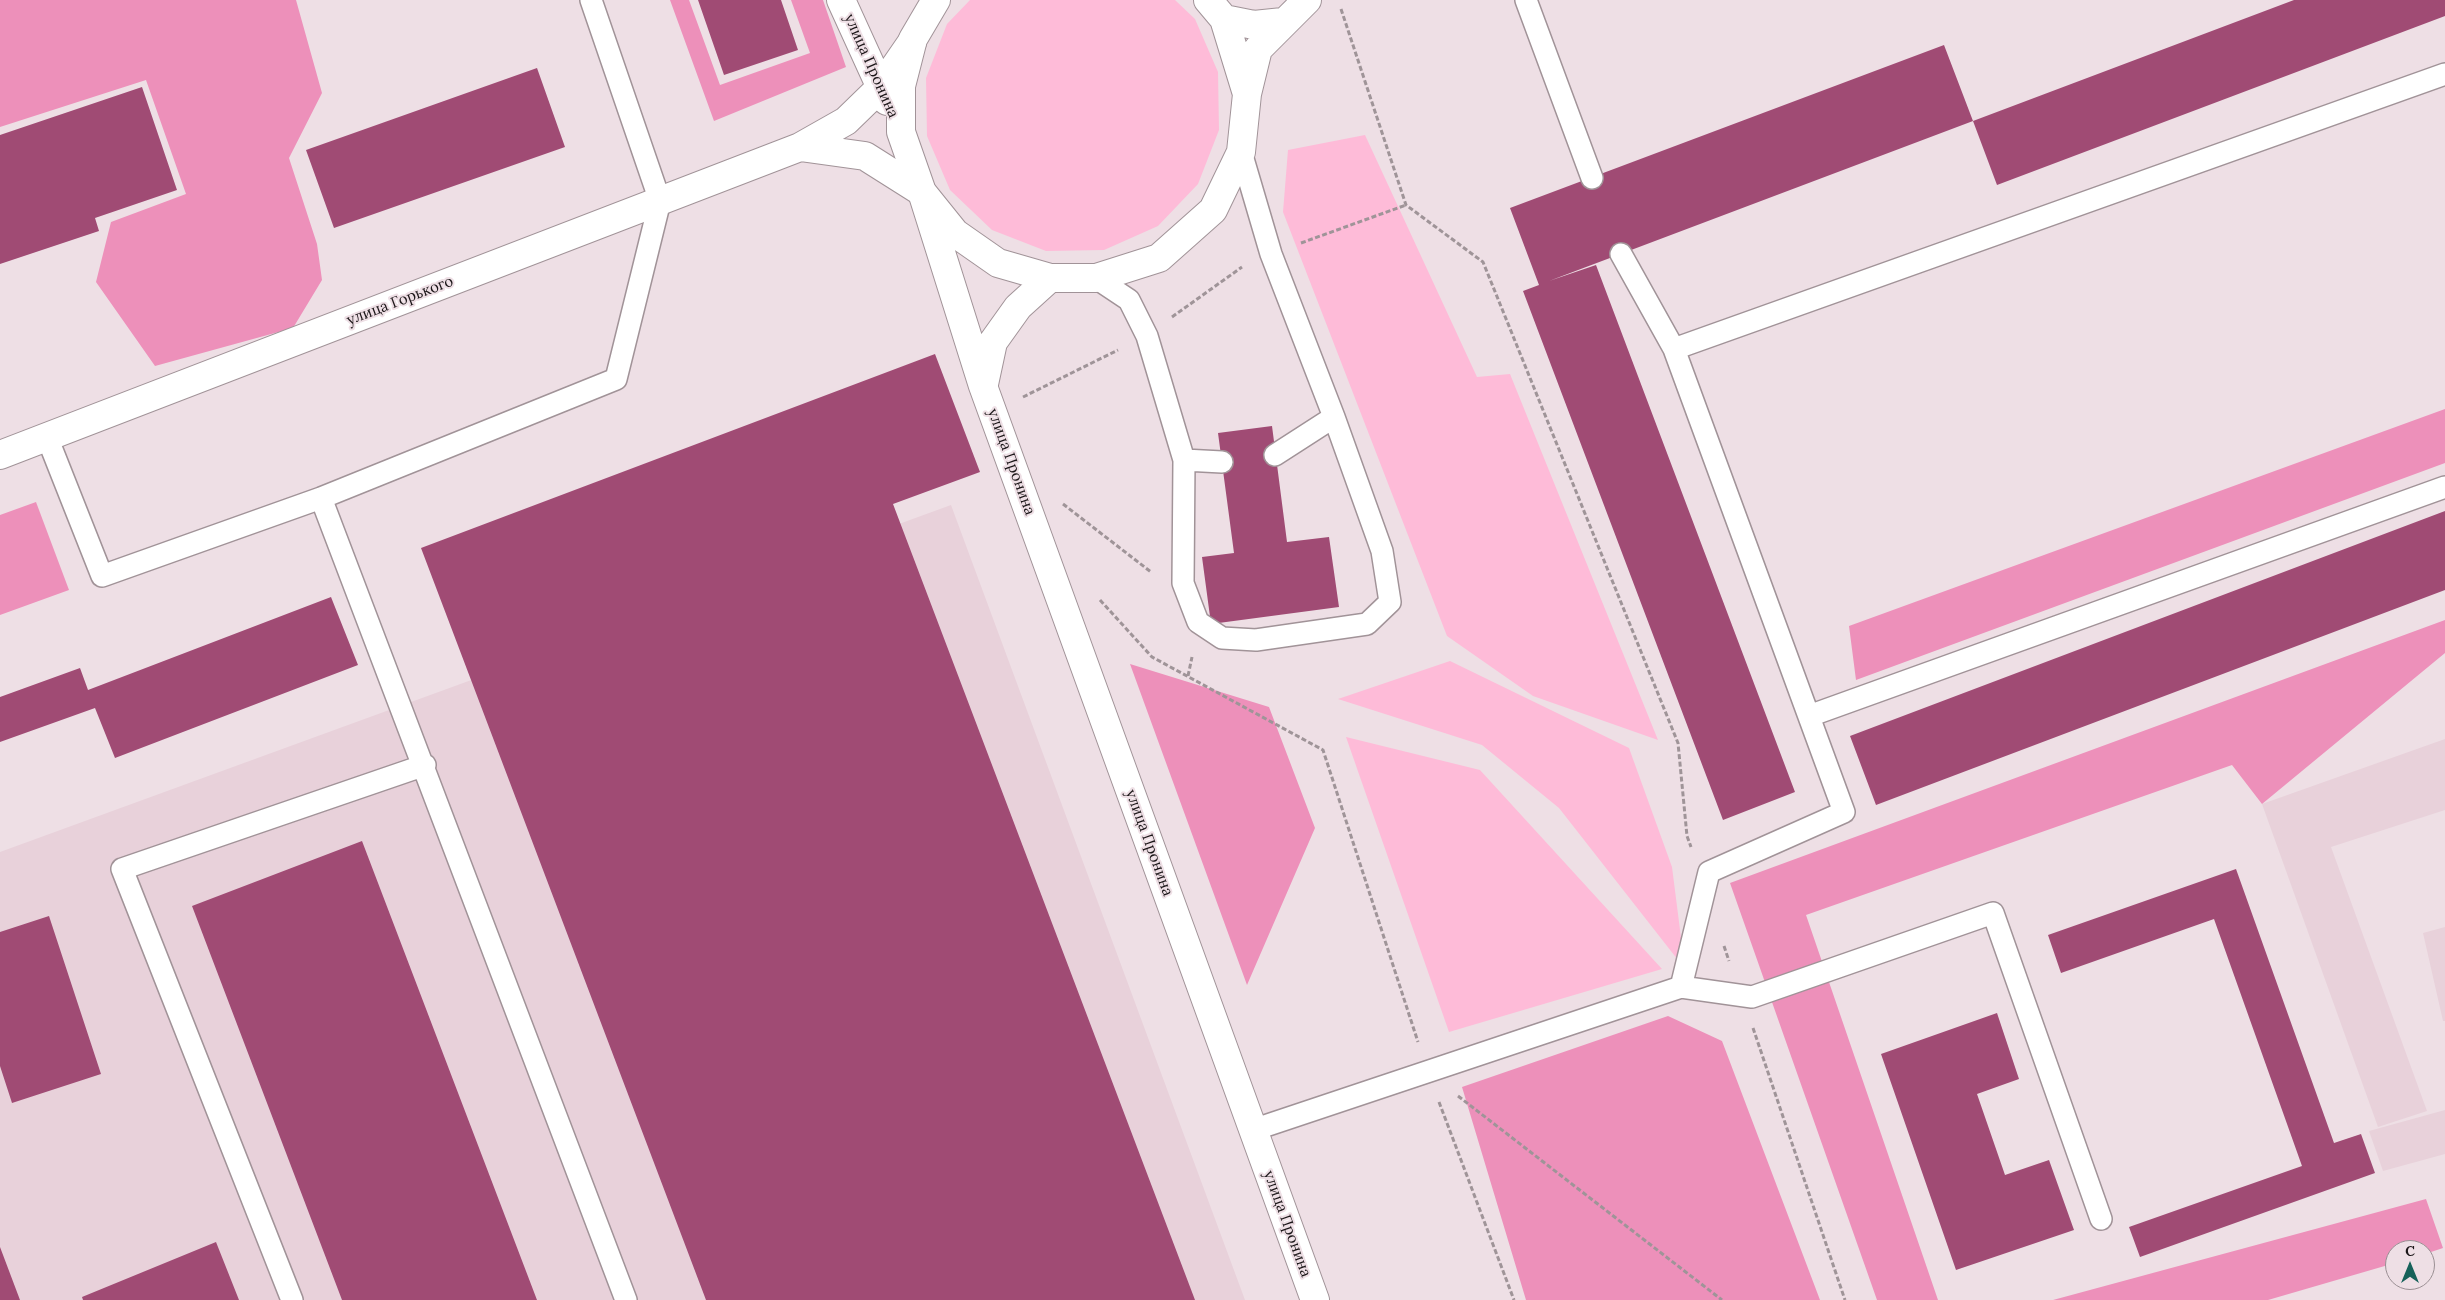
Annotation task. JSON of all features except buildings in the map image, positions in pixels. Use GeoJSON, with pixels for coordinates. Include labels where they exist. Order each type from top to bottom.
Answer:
{"type":"FeatureCollection","features":[{"type":"Feature","properties":{"kind":"main road","name":"улица Пронина"},"geometry":{"type":"LineString","coordinates":[[841,0],[901,132],[987,397],[1315,1300]]}},
{"type":"Feature","properties":{"kind":"main road","name":"улица Пронина"},"geometry":{"type":"LineString","coordinates":[[901,132],[901,86],[913,39],[936,0]]}},
{"type":"Feature","properties":{"kind":"main road"},"geometry":{"type":"LineString","coordinates":[[1247,94],[1258,49],[1307,0]]}},
{"type":"Feature","properties":{"kind":"main road","name":"улица Пронина"},"geometry":{"type":"LineString","coordinates":[[922,192],[955,233],[998,263],[1050,278],[1096,278],[1158,258],[1213,210],[1241,152],[1247,94],[1216,10]]}},
{"type":"Feature","properties":{"kind":"main road"},"geometry":{"type":"LineString","coordinates":[[1216,10],[1254,25],[1283,22]]}},
{"type":"Feature","properties":{"kind":"main road","name":"улица Горького"},"geometry":{"type":"LineString","coordinates":[[0,455],[800,147],[846,122],[881,87],[913,39]]}},
{"type":"Feature","properties":{"kind":"main road"},"geometry":{"type":"LineString","coordinates":[[800,147],[864,156],[922,192]]}},
{"type":"Feature","properties":{"kind":"main road"},"geometry":{"type":"LineString","coordinates":[[987,397],[993,342],[1018,307],[1050,278]]}},
{"type":"Feature","properties":{"kind":"lane"},"geometry":{"type":"LineString","coordinates":[[47,437],[102,576],[321,498],[616,378],[660,201],[591,0]]}},
{"type":"Feature","properties":{"kind":"lane"},"geometry":{"type":"LineString","coordinates":[[1526,0],[1592,178]]}},
{"type":"Feature","properties":{"kind":"lane"},"geometry":{"type":"LineString","coordinates":[[1674,349],[2445,74]]}},
{"type":"Feature","properties":{"kind":"lane"},"geometry":{"type":"LineString","coordinates":[[1096,278],[1130,300],[1147,336],[1184,460],[1183,583],[1198,622],[1222,638],[1256,640],[1367,624],[1390,602],[1382,552],[1334,417],[1271,254],[1241,152]]}},
{"type":"Feature","properties":{"kind":"lane"},"geometry":{"type":"LineString","coordinates":[[1621,254],[1674,349],[1844,812],[1709,872],[1681,987]]}},
{"type":"Feature","properties":{"kind":"lane"},"geometry":{"type":"LineString","coordinates":[[1275,455],[1334,417]]}},
{"type":"Feature","properties":{"kind":"lane"},"geometry":{"type":"LineString","coordinates":[[1184,460],[1222,462]]}},
{"type":"Feature","properties":{"kind":"lane"},"geometry":{"type":"LineString","coordinates":[[1809,716],[2445,487]]}},
{"type":"Feature","properties":{"kind":"lane"},"geometry":{"type":"LineString","coordinates":[[321,498],[626,1300]]}},
{"type":"Feature","properties":{"kind":"lane"},"geometry":{"type":"LineString","coordinates":[[292,1300],[122,869],[424,765]]}},
{"type":"Feature","properties":{"kind":"lane"},"geometry":{"type":"LineString","coordinates":[[1254,1130],[1681,987],[1752,997],[1993,913],[2101,1219]]}},
{"type":"Feature","properties":{"kind":"path"},"geometry":{"type":"LineString","coordinates":[[1338,0],[1406,205],[1483,262],[1678,743],[1687,836],[1705,889]]}},
{"type":"Feature","properties":{"kind":"path"},"geometry":{"type":"LineString","coordinates":[[987,397],[1015,401],[1147,336],[1250,261],[1406,205]]}},
{"type":"Feature","properties":{"kind":"path"},"geometry":{"type":"LineString","coordinates":[[1060,501],[1158,578],[1183,583]]}},
{"type":"Feature","properties":{"kind":"path"},"geometry":{"type":"LineString","coordinates":[[1095,595],[1152,657],[1323,750],[1428,1072],[1514,1300]]}},
{"type":"Feature","properties":{"kind":"path"},"geometry":{"type":"LineString","coordinates":[[1723,942],[1845,1300]]}},
{"type":"Feature","properties":{"kind":"path"},"geometry":{"type":"LineString","coordinates":[[1428,1072],[1722,1300]]}},
{"type":"Feature","properties":{"kind":"shaded area"},"geometry":{"type":"Polygon","coordinates":[[[0,0],[296,0],[322,93],[289,158],[317,244],[322,280],[293,328],[155,366],[96,282],[111,222],[186,194],[146,80],[0,127],[0,0]]]}},
{"type":"Feature","properties":{"kind":"shaded area"},"geometry":{"type":"Polygon","coordinates":[[[670,0],[689,0],[720,85],[810,53],[791,0],[823,0],[846,67],[714,121],[670,0]]]}},
{"type":"Feature","properties":{"kind":"shaded area"},"geometry":{"type":"Polygon","coordinates":[[[970,0],[1175,0],[1195,19],[1218,72],[1219,130],[1198,184],[1158,226],[1104,250],[1046,251],[992,230],[950,190],[927,136],[926,78],[947,24],[970,0]]]}},
{"type":"Feature","properties":{"kind":"shaded area"},"geometry":{"type":"Polygon","coordinates":[[[1365,135],[1477,377],[1510,374],[1658,740],[1533,696],[1447,636],[1283,212],[1288,150],[1365,135]]]}},
{"type":"Feature","properties":{"kind":"shaded area"},"geometry":{"type":"Polygon","coordinates":[[[2445,409],[2445,463],[1856,680],[1849,626],[2445,409]]]}},
{"type":"Feature","properties":{"kind":"shaded area"},"geometry":{"type":"Polygon","coordinates":[[[36,502],[69,590],[0,615],[0,515],[36,502]]]}},
{"type":"Feature","properties":{"kind":"shaded area"},"geometry":{"type":"Polygon","coordinates":[[[951,505],[1245,1300],[0,1300],[0,852],[951,505]]]}},
{"type":"Feature","properties":{"kind":"shaded area"},"geometry":{"type":"Polygon","coordinates":[[[2445,620],[2445,653],[2262,804],[2232,765],[1806,915],[1938,1300],[1877,1300],[1730,883],[2445,620]]]}},
{"type":"Feature","properties":{"kind":"shaded area"},"geometry":{"type":"Polygon","coordinates":[[[1450,661],[1629,748],[1672,867],[1685,969],[1559,808],[1482,745],[1338,699],[1450,661]]]}},
{"type":"Feature","properties":{"kind":"shaded area"},"geometry":{"type":"Polygon","coordinates":[[[1130,664],[1269,707],[1315,828],[1247,985],[1130,664]]]}},
{"type":"Feature","properties":{"kind":"shaded area"},"geometry":{"type":"Polygon","coordinates":[[[1346,737],[1480,770],[1662,969],[1449,1032],[1346,737]]]}},
{"type":"Feature","properties":{"kind":"shaded area"},"geometry":{"type":"Polygon","coordinates":[[[2445,739],[2445,810],[2331,847],[2427,1111],[2378,1127],[2262,804],[2445,739]]]}},
{"type":"Feature","properties":{"kind":"shaded area"},"geometry":{"type":"Polygon","coordinates":[[[2445,927],[2445,1021],[2443,1021],[2423,933],[2445,927]]]}},
{"type":"Feature","properties":{"kind":"shaded area"},"geometry":{"type":"Polygon","coordinates":[[[1668,1016],[1722,1041],[1820,1300],[1526,1300],[1462,1087],[1668,1016]]]}},
{"type":"Feature","properties":{"kind":"shaded area"},"geometry":{"type":"Polygon","coordinates":[[[2445,1110],[2445,1154],[2383,1171],[2369,1131],[2445,1110]]]}},
{"type":"Feature","properties":{"kind":"shaded area"},"geometry":{"type":"Polygon","coordinates":[[[2426,1199],[2443,1248],[2435,1251],[2435,1240],[2385,1240],[2385,1266],[2268,1300],[2053,1300],[2426,1199]]]}}]}
